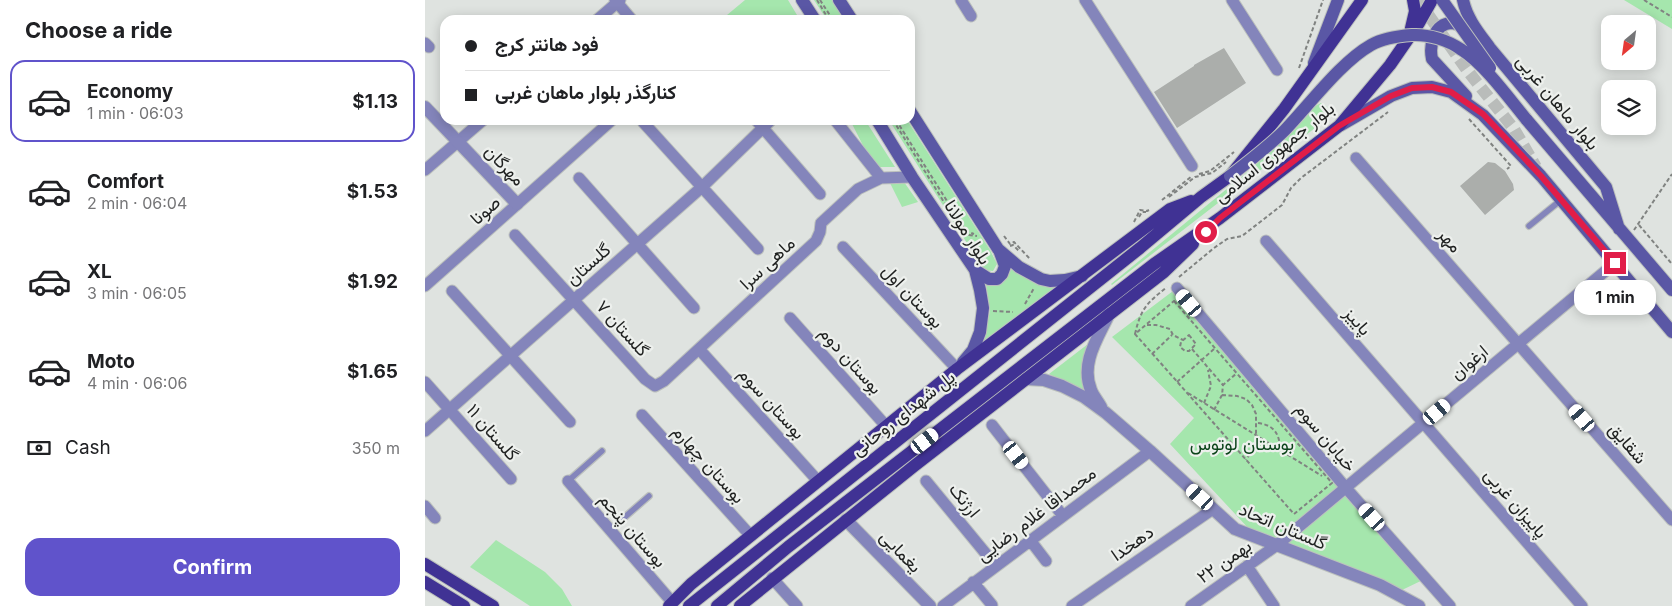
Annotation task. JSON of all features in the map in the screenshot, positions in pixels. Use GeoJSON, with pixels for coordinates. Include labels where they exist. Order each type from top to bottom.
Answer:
{"type":"FeatureCollection","features":[{"type":"Feature","properties":{"kind":"main road"},"geometry":{"type":"LineString","coordinates":[[802,0],[812,15]]}},
{"type":"Feature","properties":{"kind":"main road"},"geometry":{"type":"LineString","coordinates":[[839,0],[849,15]]}},
{"type":"Feature","properties":{"kind":"main road"},"geometry":{"type":"LineString","coordinates":[[1307,68],[1337,0]]}},
{"type":"Feature","properties":{"kind":"main road","name":"بلوار جمهوری اسلامی"},"geometry":{"type":"LineString","coordinates":[[1140,248],[1201,197],[1230,176],[1284,109],[1307,68],[1347,22],[1362,0]]}},
{"type":"Feature","properties":{"kind":"main road"},"geometry":{"type":"LineString","coordinates":[[1347,22],[1373,0]]}},
{"type":"Feature","properties":{"kind":"main road"},"geometry":{"type":"LineString","coordinates":[[1390,65],[1414,20],[1413,0]]}},
{"type":"Feature","properties":{"kind":"main road","name":"بلوار جمهوری اسلامی"},"geometry":{"type":"LineString","coordinates":[[1154,264],[1220,218],[1339,126],[1390,65],[1419,23],[1432,0]]}},
{"type":"Feature","properties":{"kind":"main road"},"geometry":{"type":"LineString","coordinates":[[1442,0],[1526,119]]}},
{"type":"Feature","properties":{"kind":"main road","name":"بلوار ماهان غربی"},"geometry":{"type":"LineString","coordinates":[[1463,0],[1474,25],[1490,48],[1606,187],[1623,234]]}},
{"type":"Feature","properties":{"kind":"main road"},"geometry":{"type":"LineString","coordinates":[[1490,48],[1470,32],[1457,24],[1450,23],[1437,31],[1431,51],[1432,59],[1541,176],[1672,332]]}},
{"type":"Feature","properties":{"kind":"main road"},"geometry":{"type":"LineString","coordinates":[[1230,176],[1284,130],[1354,57],[1372,44],[1397,36],[1419,35],[1439,39],[1461,49],[1479,64],[1526,119]]}},
{"type":"Feature","properties":{"kind":"main road"},"geometry":{"type":"LineString","coordinates":[[1339,126],[1391,96],[1412,88],[1432,87],[1451,92],[1483,114]]}},
{"type":"Feature","properties":{"kind":"main road","name":"بلوار مولانا"},"geometry":{"type":"LineString","coordinates":[[915,119],[998,249],[1019,267],[1050,281],[1065,280],[1083,275]]}},
{"type":"Feature","properties":{"kind":"main road","name":"بلوار ماهان غربی"},"geometry":{"type":"LineString","coordinates":[[1526,119],[1672,290]]}},
{"type":"Feature","properties":{"kind":"main road","name":"بلوار مولانا"},"geometry":{"type":"LineString","coordinates":[[880,125],[975,270],[983,308],[980,332],[973,350],[957,369]]}},
{"type":"Feature","properties":{"kind":"main road"},"geometry":{"type":"LineString","coordinates":[[671,604],[691,584],[957,369],[1170,209],[1201,197]]}},
{"type":"Feature","properties":{"kind":"main road"},"geometry":{"type":"LineString","coordinates":[[740,606],[772,578],[1164,272],[1220,218]]}},
{"type":"Feature","properties":{"kind":"main road","name":"پل شهدای روحانی"},"geometry":{"type":"LineString","coordinates":[[689,606],[1140,248]]}},
{"type":"Feature","properties":{"kind":"main road"},"geometry":{"type":"LineString","coordinates":[[975,270],[989,279],[997,279],[1002,274],[1005,266],[998,249]]}},
{"type":"Feature","properties":{"kind":"main road","name":"پل شهدای روحانی"},"geometry":{"type":"LineString","coordinates":[[717,606],[796,541],[1154,264]]}},
{"type":"Feature","properties":{"kind":"main road"},"geometry":{"type":"LineString","coordinates":[[1637,292],[1672,320]]}},
{"type":"Feature","properties":{"kind":"main road"},"geometry":{"type":"LineString","coordinates":[[425,564],[493,606]]}},
{"type":"Feature","properties":{"kind":"main road"},"geometry":{"type":"LineString","coordinates":[[425,582],[464,606]]}},
{"type":"Feature","properties":{"kind":"street"},"geometry":{"type":"LineString","coordinates":[[961,0],[971,16]]}},
{"type":"Feature","properties":{"kind":"street"},"geometry":{"type":"LineString","coordinates":[[1085,0],[1192,166]]}},
{"type":"Feature","properties":{"kind":"street"},"geometry":{"type":"LineString","coordinates":[[1232,0],[1277,70]]}},
{"type":"Feature","properties":{"kind":"street"},"geometry":{"type":"LineString","coordinates":[[602,15],[617,1],[628,15]]}},
{"type":"Feature","properties":{"kind":"street","name":"مهرگان"},"geometry":{"type":"LineString","coordinates":[[425,107],[440,123]]}},
{"type":"Feature","properties":{"kind":"street","name":"مهرگان"},"geometry":{"type":"LineString","coordinates":[[442,125],[517,204]]}},
{"type":"Feature","properties":{"kind":"street"},"geometry":{"type":"LineString","coordinates":[[425,170],[477,125]]}},
{"type":"Feature","properties":{"kind":"street","name":"صونا"},"geometry":{"type":"LineString","coordinates":[[425,286],[606,125]]}},
{"type":"Feature","properties":{"kind":"street"},"geometry":{"type":"LineString","coordinates":[[646,125],[757,249]]}},
{"type":"Feature","properties":{"kind":"street","name":"گلستان"},"geometry":{"type":"LineString","coordinates":[[425,431],[702,187],[761,125]]}},
{"type":"Feature","properties":{"kind":"street"},"geometry":{"type":"LineString","coordinates":[[765,125],[820,194]]}},
{"type":"Feature","properties":{"kind":"street"},"geometry":{"type":"LineString","coordinates":[[839,125],[881,178]]}},
{"type":"Feature","properties":{"kind":"street","name":"مهر"},"geometry":{"type":"LineString","coordinates":[[1356,158],[1518,344]]}},
{"type":"Feature","properties":{"kind":"street","name":"ماهی سرا"},"geometry":{"type":"LineString","coordinates":[[645,379],[655,386],[660,385],[816,241],[824,219],[858,189],[881,178],[912,176]]}},
{"type":"Feature","properties":{"kind":"street"},"geometry":{"type":"LineString","coordinates":[[579,178],[694,308]]}},
{"type":"Feature","properties":{"kind":"street","name":"گلستان ۷"},"geometry":{"type":"LineString","coordinates":[[515,235],[645,379]]}},
{"type":"Feature","properties":{"kind":"street","name":"پاییز"},"geometry":{"type":"LineString","coordinates":[[1266,241],[1424,423]]}},
{"type":"Feature","properties":{"kind":"street","name":"بوستان اول"},"geometry":{"type":"LineString","coordinates":[[843,247],[957,369]]}},
{"type":"Feature","properties":{"kind":"street","name":"ارغوان"},"geometry":{"type":"LineString","coordinates":[[1277,545],[1615,263]]}},
{"type":"Feature","properties":{"kind":"street","name":"خیابان سوم"},"geometry":{"type":"LineString","coordinates":[[1176,283],[1346,488],[1450,606]]}},
{"type":"Feature","properties":{"kind":"street"},"geometry":{"type":"LineString","coordinates":[[452,291],[570,422]]}},
{"type":"Feature","properties":{"kind":"street"},"geometry":{"type":"LineString","coordinates":[[1105,413],[1091,390],[1086,370],[1091,352],[1109,314]]}},
{"type":"Feature","properties":{"kind":"street","name":"بوستان دوم"},"geometry":{"type":"LineString","coordinates":[[790,318],[886,426]]}},
{"type":"Feature","properties":{"kind":"street","name":"شقایق"},"geometry":{"type":"LineString","coordinates":[[1518,344],[1672,520]]}},
{"type":"Feature","properties":{"kind":"street","name":"بوستان سوم"},"geometry":{"type":"LineString","coordinates":[[699,349],[818,481]]}},
{"type":"Feature","properties":{"kind":"street","name":"گلستان اتحاد"},"geometry":{"type":"LineString","coordinates":[[1026,379],[1043,380],[1062,386],[1084,397],[1150,451],[1235,529],[1380,585],[1419,606]]}},
{"type":"Feature","properties":{"kind":"street","name":"گلستان ۱۱"},"geometry":{"type":"LineString","coordinates":[[425,382],[511,478]]}},
{"type":"Feature","properties":{"kind":"street","name":"بوستان چهارم"},"geometry":{"type":"LineString","coordinates":[[642,415],[750,536]]}},
{"type":"Feature","properties":{"kind":"street","name":"پاییزان غربی"},"geometry":{"type":"LineString","coordinates":[[1424,423],[1582,606]]}},
{"type":"Feature","properties":{"kind":"street"},"geometry":{"type":"LineString","coordinates":[[992,425],[1063,516]]}},
{"type":"Feature","properties":{"kind":"street","name":"محمداقا غلام رضایی"},"geometry":{"type":"LineString","coordinates":[[943,606],[1150,451]]}},
{"type":"Feature","properties":{"kind":"street","name":"بوستان پنجم"},"geometry":{"type":"LineString","coordinates":[[568,480],[671,604]]}},
{"type":"Feature","properties":{"kind":"street","name":"ارژنک"},"geometry":{"type":"LineString","coordinates":[[926,481],[996,566]]}},
{"type":"Feature","properties":{"kind":"street"},"geometry":{"type":"LineString","coordinates":[[425,506],[435,518]]}},
{"type":"Feature","properties":{"kind":"street","name":"دهخدا"},"geometry":{"type":"LineString","coordinates":[[1072,606],[1213,508]]}},
{"type":"Feature","properties":{"kind":"street","name":"یغمایی"},"geometry":{"type":"LineString","coordinates":[[846,520],[930,606]]}},
{"type":"Feature","properties":{"kind":"street"},"geometry":{"type":"LineString","coordinates":[[1030,540],[1046,561]]}},
{"type":"Feature","properties":{"kind":"street","name":"۲۲ بهمن"},"geometry":{"type":"LineString","coordinates":[[1191,606],[1277,545]]}},
{"type":"Feature","properties":{"kind":"street"},"geometry":{"type":"LineString","coordinates":[[1247,566],[1274,606]]}},
{"type":"Feature","properties":{"kind":"street"},"geometry":{"type":"LineString","coordinates":[[772,578],[797,606]]}},
{"type":"Feature","properties":{"kind":"street"},"geometry":{"type":"LineString","coordinates":[[973,582],[992,605]]}},
{"type":"Feature","properties":{"kind":"lane"},"geometry":{"type":"LineString","coordinates":[[1529,226],[1561,200]]}},
{"type":"Feature","properties":{"kind":"lane"},"geometry":{"type":"LineString","coordinates":[[568,480],[602,451]]}},
{"type":"Feature","properties":{"kind":"lane"},"geometry":{"type":"LineString","coordinates":[[611,530],[649,496]]}},
{"type":"Feature","properties":{"kind":"path"},"geometry":{"type":"LineString","coordinates":[[818,0],[828,15]]}},
{"type":"Feature","properties":{"kind":"path"},"geometry":{"type":"LineString","coordinates":[[1307,68],[1324,0]]}},
{"type":"Feature","properties":{"kind":"path"},"geometry":{"type":"LineString","coordinates":[[1299,69],[1324,0]]}},
{"type":"Feature","properties":{"kind":"path"},"geometry":{"type":"LineString","coordinates":[[1644,0],[1672,17]]}},
{"type":"Feature","properties":{"kind":"path"},"geometry":{"type":"LineString","coordinates":[[1135,334],[1139,317],[1147,303],[1176,283],[1214,248],[1227,239],[1242,236],[1282,205],[1291,188],[1301,178],[1394,107]]}},
{"type":"Feature","properties":{"kind":"path"},"geometry":{"type":"LineString","coordinates":[[1469,119],[1511,166],[1507,169]]}},
{"type":"Feature","properties":{"kind":"path"},"geometry":{"type":"LineString","coordinates":[[897,125],[963,231],[969,235],[976,236],[980,233]]}},
{"type":"Feature","properties":{"kind":"path"},"geometry":{"type":"LineString","coordinates":[[1158,204],[1195,177],[1211,173],[1240,148]]}},
{"type":"Feature","properties":{"kind":"path"},"geometry":{"type":"LineString","coordinates":[[1623,234],[1639,224],[1672,174]]}},
{"type":"Feature","properties":{"kind":"path"},"geometry":{"type":"LineString","coordinates":[[1133,226],[1142,212],[1147,214],[1151,210]]}},
{"type":"Feature","properties":{"kind":"path"},"geometry":{"type":"LineString","coordinates":[[1639,224],[1672,264]]}},
{"type":"Feature","properties":{"kind":"path"},"geometry":{"type":"LineString","coordinates":[[1001,232],[1009,246],[1013,245],[1031,262]]}},
{"type":"Feature","properties":{"kind":"path"},"geometry":{"type":"LineString","coordinates":[[1025,305],[1036,284]]}},
{"type":"Feature","properties":{"kind":"path"},"geometry":{"type":"LineString","coordinates":[[1135,334],[1174,301],[1332,483]]}},
{"type":"Feature","properties":{"kind":"path"},"geometry":{"type":"LineString","coordinates":[[990,311],[1013,312]]}},
{"type":"Feature","properties":{"kind":"path"},"geometry":{"type":"LineString","coordinates":[[1145,325],[1163,326],[1171,329],[1173,335],[1183,340]]}},
{"type":"Feature","properties":{"kind":"path"},"geometry":{"type":"LineString","coordinates":[[1135,334],[1295,514],[1332,483]]}},
{"type":"Feature","properties":{"kind":"path"},"geometry":{"type":"LineString","coordinates":[[1152,354],[1173,335]]}},
{"type":"Feature","properties":{"kind":"path"},"geometry":{"type":"LineString","coordinates":[[1189,336],[1196,344],[1192,349],[1185,352],[1180,347],[1183,340],[1189,336]]}},
{"type":"Feature","properties":{"kind":"path"},"geometry":{"type":"LineString","coordinates":[[1177,382],[1215,348]]}},
{"type":"Feature","properties":{"kind":"path"},"geometry":{"type":"LineString","coordinates":[[1192,349],[1223,384]]}},
{"type":"Feature","properties":{"kind":"path"},"geometry":{"type":"LineString","coordinates":[[1204,403],[1211,386],[1208,368]]}},
{"type":"Feature","properties":{"kind":"path"},"geometry":{"type":"LineString","coordinates":[[1214,410],[1222,395],[1223,384],[1237,372]]}},
{"type":"Feature","properties":{"kind":"path"},"geometry":{"type":"LineString","coordinates":[[1185,392],[1332,483]]}},
{"type":"Feature","properties":{"kind":"path"},"geometry":{"type":"LineString","coordinates":[[1222,395],[1246,399],[1252,405],[1256,414],[1256,444],[1246,460]]}},
{"type":"Feature","properties":{"kind":"path"},"geometry":{"type":"LineString","coordinates":[[1257,423],[1272,427],[1280,442],[1280,450]]}},
{"type":"Feature","properties":{"kind":"green space"},"geometry":{"type":"Polygon","coordinates":[[[745,0],[788,0],[797,15],[727,15],[745,0]]]}},
{"type":"Feature","properties":{"kind":"green space"},"geometry":{"type":"Polygon","coordinates":[[[814,0],[832,0],[841,15],[824,15],[814,0]]]}},
{"type":"Feature","properties":{"kind":"green space"},"geometry":{"type":"Polygon","coordinates":[[[1624,0],[1672,0],[1672,29],[1656,19],[1656,15],[1649,15],[1624,0]]]}},
{"type":"Feature","properties":{"kind":"green space"},"geometry":{"type":"Polygon","coordinates":[[[1321,103],[1329,111],[1324,121],[1111,284],[1245,174],[1277,146],[1315,106],[1321,103]]]}},
{"type":"Feature","properties":{"kind":"green space"},"geometry":{"type":"Polygon","coordinates":[[[853,125],[868,125],[895,167],[874,167],[853,125]]]}},
{"type":"Feature","properties":{"kind":"green space"},"geometry":{"type":"Polygon","coordinates":[[[892,125],[910,125],[990,250],[997,264],[993,271],[984,270],[892,125]]]}},
{"type":"Feature","properties":{"kind":"green space"},"geometry":{"type":"Polygon","coordinates":[[[889,181],[904,182],[918,202],[902,207],[889,181]]]}},
{"type":"Feature","properties":{"kind":"green space"},"geometry":{"type":"Polygon","coordinates":[[[1012,268],[1036,284],[1060,288],[982,347],[990,311],[986,284],[1002,282],[1012,268]]]}},
{"type":"Feature","properties":{"kind":"green space","name":"بوستان لوتوس"},"geometry":{"type":"Polygon","coordinates":[[[1177,288],[1429,577],[1402,590],[1307,550],[1250,530],[1170,444],[1194,418],[1112,337],[1177,288]]]}},
{"type":"Feature","properties":{"kind":"green space"},"geometry":{"type":"Polygon","coordinates":[[[1088,344],[1090,346],[1084,358],[1082,368],[1086,391],[1084,392],[1049,374],[1088,344]]]}},
{"type":"Feature","properties":{"kind":"green space"},"geometry":{"type":"Polygon","coordinates":[[[496,540],[545,572],[562,589],[572,606],[530,606],[470,567],[496,540]]]}},
{"type":"Feature","properties":{"kind":"building"},"geometry":{"type":"Polygon","coordinates":[[[1224,48],[1246,83],[1177,128],[1154,92],[1194,65],[1224,48]]]}},
{"type":"Feature","properties":{"kind":"building"},"geometry":{"type":"Polygon","coordinates":[[[1488,162],[1495,163],[1505,171],[1513,184],[1514,190],[1485,215],[1460,186],[1488,162]]]}},
{"type":"Feature","properties":{"kind":"tunnel"},"geometry":{"type":"LineString","coordinates":[[1418,0],[1467,70],[1514,129],[1536,167]]}},
{"type":"Feature","properties":{"kind":"route"},"geometry":{"type":"LineString","coordinates":[[1206,232],[1220,218],[1339,126],[1391,96],[1412,88],[1432,87],[1451,92],[1483,114],[1541,176],[1615,263]]}}]}
